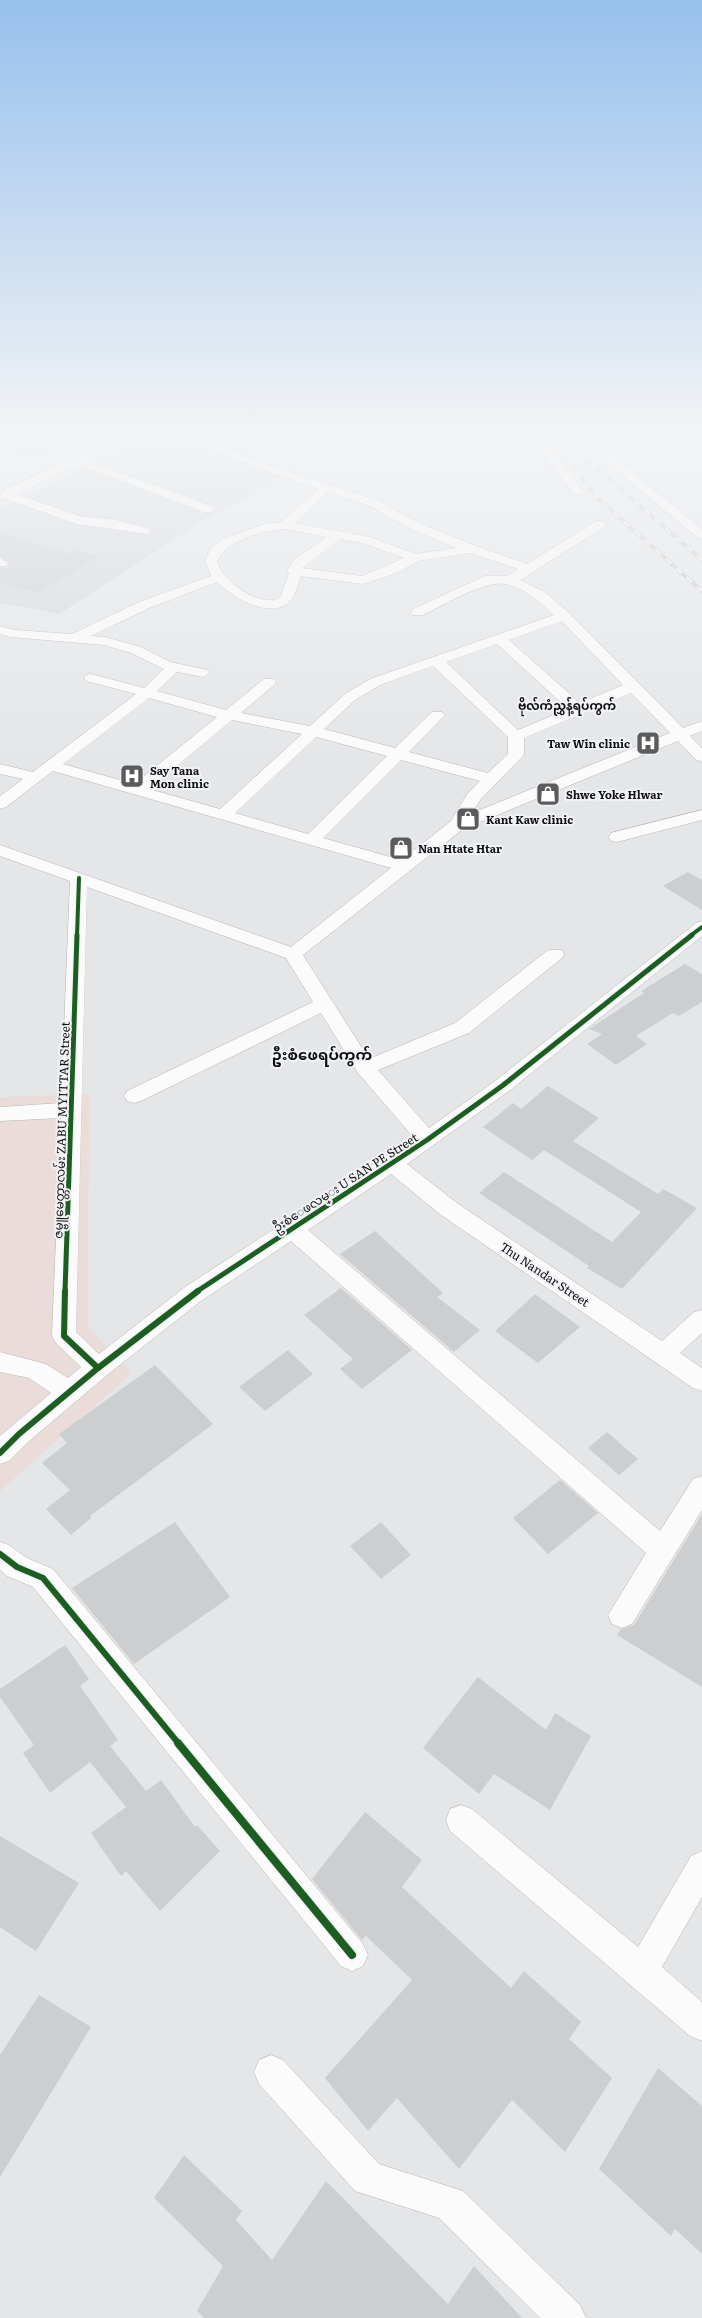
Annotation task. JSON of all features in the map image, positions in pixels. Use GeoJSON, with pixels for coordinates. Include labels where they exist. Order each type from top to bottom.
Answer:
{"type":"FeatureCollection","features":[{"type":"Feature","properties":{"kind":"street"},"geometry":{"type":"LineString","coordinates":[[224,544],[216,551],[210,561],[219,577],[246,598],[262,604],[278,603],[287,598],[296,572],[294,570],[301,561],[325,544]]}},
{"type":"Feature","properties":{"kind":"street"},"geometry":{"type":"LineString","coordinates":[[377,544],[415,558]]}},
{"type":"Feature","properties":{"kind":"street"},"geometry":{"type":"LineString","coordinates":[[458,544],[528,568]]}},
{"type":"Feature","properties":{"kind":"street"},"geometry":{"type":"LineString","coordinates":[[510,580],[567,544]]}},
{"type":"Feature","properties":{"kind":"street"},"geometry":{"type":"LineString","coordinates":[[296,572],[321,573],[363,580],[380,575],[415,558],[470,549]]}},
{"type":"Feature","properties":{"kind":"street"},"geometry":{"type":"LineString","coordinates":[[75,638],[144,605],[219,577]]}},
{"type":"Feature","properties":{"kind":"street"},"geometry":{"type":"LineString","coordinates":[[418,612],[490,579],[510,580],[540,595],[564,616],[631,687],[702,757]]}},
{"type":"Feature","properties":{"kind":"street"},"geometry":{"type":"LineString","coordinates":[[223,815],[350,697],[375,682],[564,616]]}},
{"type":"Feature","properties":{"kind":"street"},"geometry":{"type":"LineString","coordinates":[[0,630],[15,634],[105,641],[136,650],[147,657],[174,667],[203,673]]}},
{"type":"Feature","properties":{"kind":"street"},"geometry":{"type":"LineString","coordinates":[[498,638],[577,709]]}},
{"type":"Feature","properties":{"kind":"street"},"geometry":{"type":"LineString","coordinates":[[435,660],[516,736],[516,755],[474,796],[457,825]]}},
{"type":"Feature","properties":{"kind":"street"},"geometry":{"type":"LineString","coordinates":[[0,804],[147,694],[174,667]]}},
{"type":"Feature","properties":{"kind":"street"},"geometry":{"type":"LineString","coordinates":[[91,678],[230,715],[312,732],[492,779]]}},
{"type":"Feature","properties":{"kind":"street"},"geometry":{"type":"LineString","coordinates":[[137,790],[269,682]]}},
{"type":"Feature","properties":{"kind":"street"},"geometry":{"type":"LineString","coordinates":[[516,736],[631,687]]}},
{"type":"Feature","properties":{"kind":"street"},"geometry":{"type":"LineString","coordinates":[[312,840],[437,715]]}},
{"type":"Feature","properties":{"kind":"street"},"geometry":{"type":"LineString","coordinates":[[293,954],[402,866],[457,825],[702,726]]}},
{"type":"Feature","properties":{"kind":"street"},"geometry":{"type":"LineString","coordinates":[[52,766],[402,866]]}},
{"type":"Feature","properties":{"kind":"street"},"geometry":{"type":"LineString","coordinates":[[0,769],[35,777]]}},
{"type":"Feature","properties":{"kind":"street"},"geometry":{"type":"LineString","coordinates":[[618,837],[702,815]]}},
{"type":"Feature","properties":{"kind":"street"},"geometry":{"type":"LineString","coordinates":[[0,850],[293,954],[365,1068],[427,1140]]}},
{"type":"Feature","properties":{"kind":"street","name":"ဇမ္ဗူမေတ္တာလမ်း ZABU MYITTAR Street"},"geometry":{"type":"LineString","coordinates":[[79,878],[64,1336],[98,1368]]}},
{"type":"Feature","properties":{"kind":"street","name":"ဦးစံေဖလမ္း U SAN PE Street"},"geometry":{"type":"LineString","coordinates":[[0,1453],[98,1368],[193,1294],[427,1140],[502,1086],[702,927]]}},
{"type":"Feature","properties":{"kind":"street"},"geometry":{"type":"LineString","coordinates":[[365,1068],[462,1028],[555,954]]}},
{"type":"Feature","properties":{"kind":"street"},"geometry":{"type":"LineString","coordinates":[[134,1096],[184,1074],[289,1018],[325,1004]]}},
{"type":"Feature","properties":{"kind":"street"},"geometry":{"type":"LineString","coordinates":[[0,1114],[71,1110]]}},
{"type":"Feature","properties":{"kind":"street","name":"Thu Nandar Street"},"geometry":{"type":"LineString","coordinates":[[392,1163],[449,1209],[702,1381]]}},
{"type":"Feature","properties":{"kind":"street"},"geometry":{"type":"LineString","coordinates":[[292,1229],[663,1550]]}},
{"type":"Feature","properties":{"kind":"street"},"geometry":{"type":"LineString","coordinates":[[663,1354],[702,1319]]}},
{"type":"Feature","properties":{"kind":"street"},"geometry":{"type":"LineString","coordinates":[[0,1362],[33,1368],[49,1376],[68,1393]]}},
{"type":"Feature","properties":{"kind":"street"},"geometry":{"type":"LineString","coordinates":[[622,1615],[702,1487]]}},
{"type":"Feature","properties":{"kind":"street"},"geometry":{"type":"LineString","coordinates":[[0,1554],[17,1568],[43,1578],[352,1955]]}},
{"type":"Feature","properties":{"kind":"street"},"geometry":{"type":"LineString","coordinates":[[461,1820],[642,1971],[702,2024]]}},
{"type":"Feature","properties":{"kind":"street"},"geometry":{"type":"LineString","coordinates":[[642,1971],[702,1867]]}},
{"type":"Feature","properties":{"kind":"street"},"geometry":{"type":"LineString","coordinates":[[271,2072],[368,2178],[450,2204],[567,2318]]}},
{"type":"Feature","properties":{"kind":"shaded area"},"geometry":{"type":"Polygon","coordinates":[[[0,544],[167,544],[59,614],[3,603],[0,605],[0,544]]]}},
{"type":"Feature","properties":{"kind":"shaded area"},"geometry":{"type":"Polygon","coordinates":[[[89,1094],[88,1327],[132,1373],[0,1491],[0,1097],[89,1094]]]}},
{"type":"Feature","properties":{"kind":"building"},"geometry":{"type":"Polygon","coordinates":[[[0,544],[37,544],[69,554],[75,550],[100,556],[38,593],[0,582],[0,568],[8,568],[10,564],[0,556],[0,544]]]}},
{"type":"Feature","properties":{"kind":"building"},"geometry":{"type":"Polygon","coordinates":[[[688,872],[702,880],[702,910],[663,886],[688,872]]]}},
{"type":"Feature","properties":{"kind":"building"},"geometry":{"type":"Polygon","coordinates":[[[685,964],[702,974],[702,1002],[679,1016],[673,1013],[636,1036],[647,1044],[616,1065],[587,1044],[602,1034],[589,1029],[644,993],[641,991],[685,964]]]}},
{"type":"Feature","properties":{"kind":"building"},"geometry":{"type":"Polygon","coordinates":[[[548,1086],[599,1118],[573,1141],[658,1194],[663,1189],[697,1208],[622,1289],[587,1268],[589,1266],[479,1193],[504,1172],[612,1242],[641,1212],[544,1150],[532,1160],[483,1127],[513,1103],[521,1109],[548,1086]]]}},
{"type":"Feature","properties":{"kind":"building"},"geometry":{"type":"Polygon","coordinates":[[[375,1231],[443,1293],[437,1297],[480,1330],[454,1352],[340,1254],[375,1231]]]}},
{"type":"Feature","properties":{"kind":"building"},"geometry":{"type":"Polygon","coordinates":[[[341,1288],[412,1350],[362,1389],[340,1369],[353,1359],[304,1315],[341,1288]]]}},
{"type":"Feature","properties":{"kind":"building"},"geometry":{"type":"Polygon","coordinates":[[[535,1294],[580,1327],[538,1363],[495,1331],[535,1294]]]}},
{"type":"Feature","properties":{"kind":"building"},"geometry":{"type":"Polygon","coordinates":[[[288,1350],[313,1374],[265,1411],[239,1387],[288,1350]]]}},
{"type":"Feature","properties":{"kind":"building"},"geometry":{"type":"Polygon","coordinates":[[[155,1365],[213,1424],[90,1516],[91,1518],[71,1535],[46,1509],[70,1490],[42,1463],[67,1443],[59,1434],[155,1365]]]}},
{"type":"Feature","properties":{"kind":"building"},"geometry":{"type":"Polygon","coordinates":[[[607,1432],[638,1459],[619,1475],[588,1448],[607,1432]]]}},
{"type":"Feature","properties":{"kind":"building"},"geometry":{"type":"Polygon","coordinates":[[[560,1480],[598,1513],[548,1554],[513,1518],[560,1480]]]}},
{"type":"Feature","properties":{"kind":"building"},"geometry":{"type":"Polygon","coordinates":[[[702,1514],[702,1687],[617,1635],[621,1629],[634,1625],[702,1514]]]}},
{"type":"Feature","properties":{"kind":"building"},"geometry":{"type":"Polygon","coordinates":[[[175,1522],[230,1597],[134,1664],[72,1588],[175,1522]]]}},
{"type":"Feature","properties":{"kind":"building"},"geometry":{"type":"Polygon","coordinates":[[[381,1522],[411,1555],[381,1579],[350,1546],[381,1522]]]}},
{"type":"Feature","properties":{"kind":"building"},"geometry":{"type":"Polygon","coordinates":[[[65,1645],[89,1679],[80,1686],[118,1740],[110,1746],[146,1791],[161,1780],[195,1827],[197,1825],[220,1851],[160,1911],[126,1871],[121,1876],[91,1833],[126,1807],[90,1762],[50,1793],[23,1753],[34,1745],[0,1697],[0,1689],[65,1645]]]}},
{"type":"Feature","properties":{"kind":"building"},"geometry":{"type":"Polygon","coordinates":[[[478,1677],[546,1730],[555,1713],[591,1736],[550,1810],[494,1774],[479,1794],[423,1748],[478,1677]]]}},
{"type":"Feature","properties":{"kind":"building"},"geometry":{"type":"Polygon","coordinates":[[[365,1812],[422,1860],[402,1887],[511,1988],[524,1971],[581,2022],[569,2039],[612,2078],[565,2152],[512,2100],[459,2169],[397,2098],[368,2131],[325,2078],[412,1980],[366,1936],[362,1940],[312,1879],[365,1812]]]}},
{"type":"Feature","properties":{"kind":"building"},"geometry":{"type":"Polygon","coordinates":[[[0,1836],[79,1883],[36,1951],[0,1927],[0,1836]]]}},
{"type":"Feature","properties":{"kind":"building"},"geometry":{"type":"Polygon","coordinates":[[[39,1995],[91,2027],[0,2177],[0,2055],[39,1995]]]}},
{"type":"Feature","properties":{"kind":"building"},"geometry":{"type":"Polygon","coordinates":[[[658,2068],[702,2106],[702,2254],[675,2229],[671,2236],[599,2169],[658,2068]]]}},
{"type":"Feature","properties":{"kind":"building"},"geometry":{"type":"Polygon","coordinates":[[[184,2155],[242,2211],[236,2220],[272,2260],[326,2181],[448,2304],[474,2266],[522,2318],[204,2318],[197,2311],[223,2266],[154,2198],[184,2155]]]}},
{"type":"Feature","properties":{"kind":"railway"},"geometry":{"type":"LineString","coordinates":[[650,544],[702,591]]}},
{"type":"Feature","properties":{"kind":"railway"},"geometry":{"type":"LineString","coordinates":[[684,544],[702,560]]}},
{"type":"Feature","properties":{"kind":"cycle path"},"geometry":{"type":"LineString","coordinates":[[79,878],[64,1336],[98,1368]]}},
{"type":"Feature","properties":{"kind":"cycle path"},"geometry":{"type":"LineString","coordinates":[[0,1453],[19,1434],[98,1368],[193,1294],[427,1140],[502,1086],[702,927]]}},
{"type":"Feature","properties":{"kind":"cycle path"},"geometry":{"type":"LineString","coordinates":[[0,1554],[17,1567],[43,1578],[352,1955]]}},
{"type":"Feature","properties":{"kind":"place","name":"Taw Win clinic"},"geometry":{"type":"Point","coordinates":[648,743]}},
{"type":"Feature","properties":{"kind":"place","name":"Say Tana Mon clinic"},"geometry":{"type":"Point","coordinates":[132,776]}},
{"type":"Feature","properties":{"kind":"place","name":"Shwe Yoke Hlwar"},"geometry":{"type":"Point","coordinates":[548,794]}},
{"type":"Feature","properties":{"kind":"place","name":"Kant Kaw clinic"},"geometry":{"type":"Point","coordinates":[468,819]}},
{"type":"Feature","properties":{"kind":"place","name":"Nan Htate Htar"},"geometry":{"type":"Point","coordinates":[401,848]}},
{"type":"Feature","properties":{"kind":"district","name":"ဗိုလ်ကံညွှန့်ရပ်ကွက်"},"geometry":{"type":"Point","coordinates":[567,705]}},
{"type":"Feature","properties":{"kind":"district","name":"ဦးစံဖေရပ်ကွက်"},"geometry":{"type":"Point","coordinates":[322,1053]}}]}
